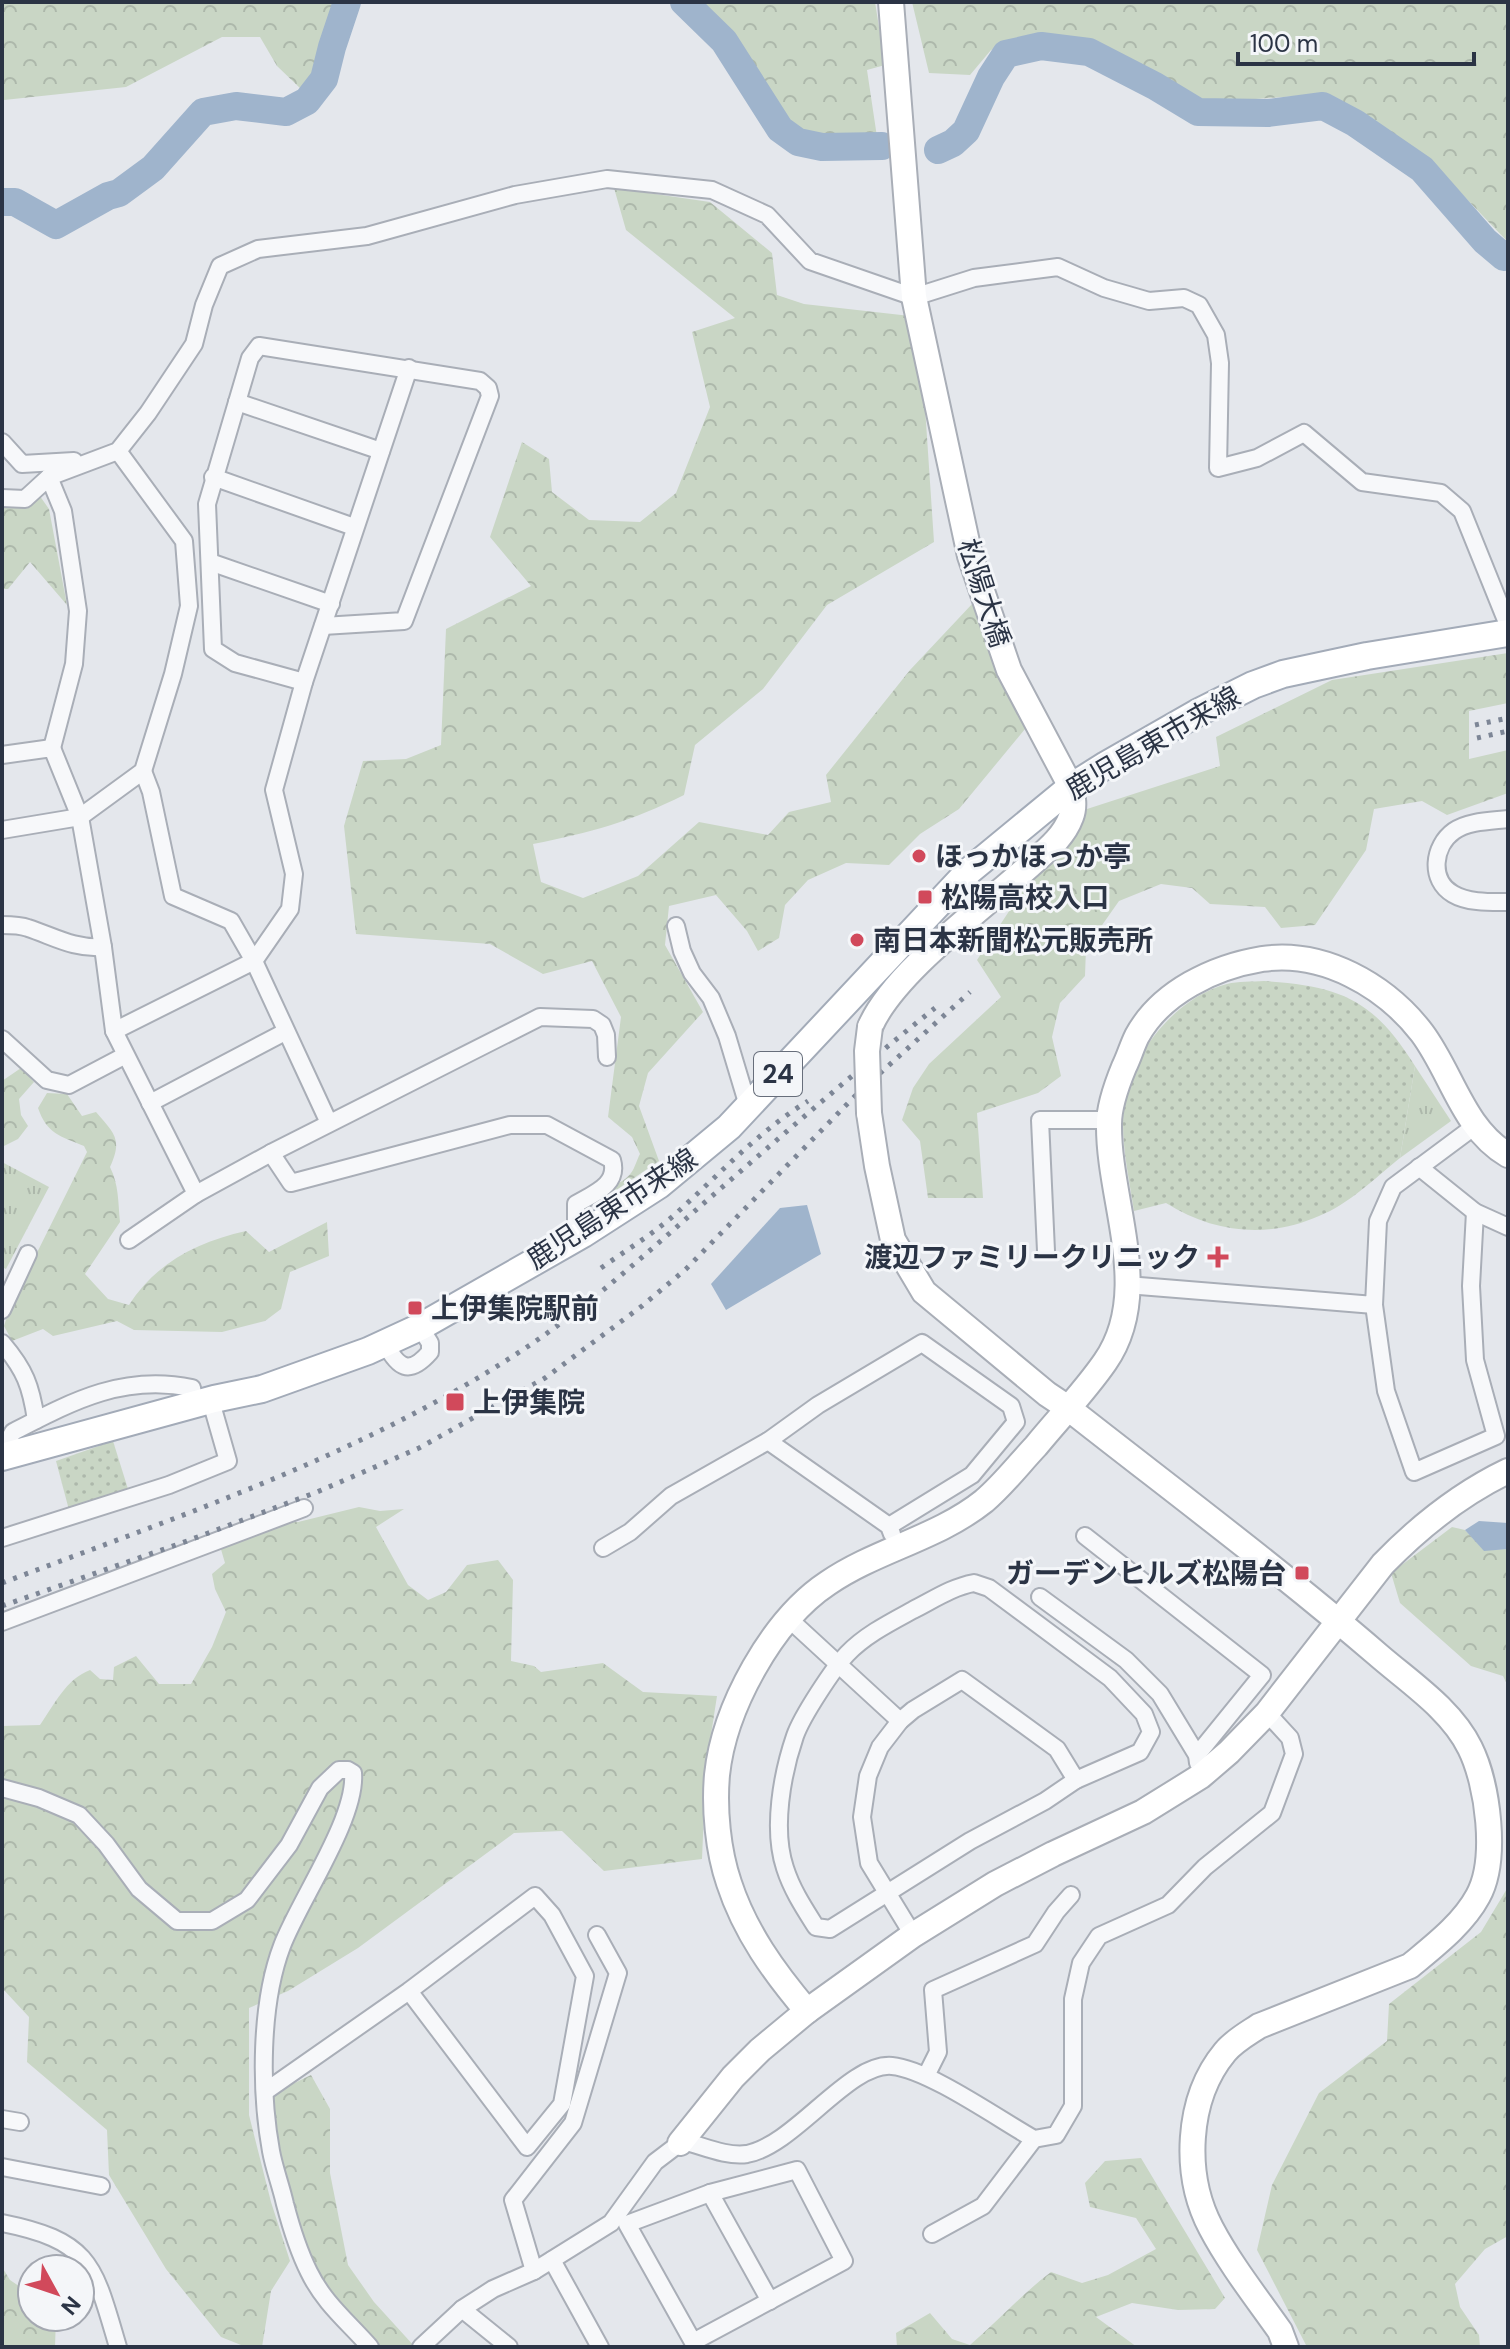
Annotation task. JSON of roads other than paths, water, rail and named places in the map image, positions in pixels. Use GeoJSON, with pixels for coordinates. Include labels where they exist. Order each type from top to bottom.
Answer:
{"type":"FeatureCollection","features":[{"type":"Feature","properties":{"kind":"main road","name":"鹿児島東市来線"},"geometry":{"type":"LineString","coordinates":[[3,1456],[262,1389],[420,1327],[583,1234],[659,1185],[692,1159],[748,1106],[969,871],[1071,787],[1197,713],[1283,674],[1367,656],[1508,633]]}},
{"type":"Feature","properties":{"kind":"street","name":"松陽大橋"},"geometry":{"type":"LineString","coordinates":[[891,2],[914,297],[970,556],[1009,670],[1071,787]]}},
{"type":"Feature","properties":{"kind":"street"},"geometry":{"type":"LineString","coordinates":[[2,498],[25,499],[49,477],[118,451],[148,413],[194,344],[204,305],[220,266],[258,249],[367,236],[515,195],[607,179],[712,190],[767,215],[810,261],[914,297],[974,278],[1058,267],[1104,288],[1149,301],[1184,298],[1199,305],[1216,335],[1220,363],[1218,468],[1257,458],[1304,433],[1362,482],[1441,493],[1462,511],[1508,625]]}},
{"type":"Feature","properties":{"kind":"street"},"geometry":{"type":"LineString","coordinates":[[304,682],[235,663],[213,649],[207,504],[250,358],[259,346],[477,380],[488,388],[490,396],[404,621],[323,626]]}},
{"type":"Feature","properties":{"kind":"street"},"geometry":{"type":"LineString","coordinates":[[114,1031],[254,961],[290,909],[294,874],[274,790],[304,682],[409,368]]}},
{"type":"Feature","properties":{"kind":"street"},"geometry":{"type":"LineString","coordinates":[[237,402],[381,451]]}},
{"type":"Feature","properties":{"kind":"street"},"geometry":{"type":"LineString","coordinates":[[2,442],[22,464],[62,463],[118,451]]}},
{"type":"Feature","properties":{"kind":"street"},"geometry":{"type":"LineString","coordinates":[[2,830],[80,817],[143,771],[173,674],[189,606],[184,541],[118,451]]}},
{"type":"Feature","properties":{"kind":"street"},"geometry":{"type":"LineString","coordinates":[[49,477],[63,511],[78,611],[74,664],[52,748],[80,817],[114,1031],[196,1194]]}},
{"type":"Feature","properties":{"kind":"street"},"geometry":{"type":"LineString","coordinates":[[213,477],[354,527]]}},
{"type":"Feature","properties":{"kind":"street"},"geometry":{"type":"LineString","coordinates":[[210,562],[331,604]]}},
{"type":"Feature","properties":{"kind":"street"},"geometry":{"type":"LineString","coordinates":[[2,755],[52,748]]}},
{"type":"Feature","properties":{"kind":"street"},"geometry":{"type":"LineString","coordinates":[[143,771],[151,792],[173,896],[231,921],[254,961],[329,1123]]}},
{"type":"Feature","properties":{"kind":"street"},"geometry":{"type":"LineString","coordinates":[[1071,787],[1073,811],[1064,832],[1051,848],[900,982],[877,1010],[870,1027],[867,1051],[869,1113],[893,1240],[924,1292],[1047,1394],[1340,1622],[1446,1715],[1470,1748],[1485,1791],[1490,1822],[1479,1895],[1429,1950],[1410,1966],[1389,1976],[1259,2026],[1227,2050],[1214,2067],[1199,2101],[1193,2136],[1193,2172],[1200,2204],[1210,2228],[1280,2331],[1286,2347]]}},
{"type":"Feature","properties":{"kind":"street"},"geometry":{"type":"LineString","coordinates":[[1508,819],[1464,826],[1452,832],[1440,846],[1436,857],[1437,871],[1445,888],[1455,896],[1508,902]]}},
{"type":"Feature","properties":{"kind":"street"},"geometry":{"type":"LineString","coordinates":[[2,925],[26,927],[58,942],[85,949],[103,947]]}},
{"type":"Feature","properties":{"kind":"street"},"geometry":{"type":"LineString","coordinates":[[676,926],[692,973],[711,998],[727,1036],[748,1106]]}},
{"type":"Feature","properties":{"kind":"street"},"geometry":{"type":"LineString","coordinates":[[892,1537],[948,1523],[982,1502],[1007,1479],[1068,1408],[1116,1345],[1127,1310],[1127,1285],[1108,1120],[1138,1034],[1153,1014],[1182,989],[1211,974],[1263,959],[1298,958],[1335,967],[1357,977],[1398,1008],[1422,1033],[1475,1126],[1508,1155]]}},
{"type":"Feature","properties":{"kind":"street"},"geometry":{"type":"LineString","coordinates":[[129,1240],[196,1194],[271,1153],[540,1017],[593,1019],[602,1025],[606,1035],[607,1057]]}},
{"type":"Feature","properties":{"kind":"street"},"geometry":{"type":"LineString","coordinates":[[150,1103],[285,1032]]}},
{"type":"Feature","properties":{"kind":"street"},"geometry":{"type":"LineString","coordinates":[[2,1039],[47,1080],[69,1085],[124,1056]]}},
{"type":"Feature","properties":{"kind":"street"},"geometry":{"type":"LineString","coordinates":[[1046,1251],[1040,1120],[1108,1120]]}},
{"type":"Feature","properties":{"kind":"street"},"geometry":{"type":"LineString","coordinates":[[271,1153],[291,1183],[510,1125],[547,1125],[612,1160],[615,1171],[612,1181],[576,1204],[576,1225],[583,1234]]}},
{"type":"Feature","properties":{"kind":"street"},"geometry":{"type":"LineString","coordinates":[[1475,1126],[1393,1187],[1378,1221],[1374,1305],[1386,1391],[1414,1472],[1496,1436],[1475,1360],[1471,1286],[1475,1212]]}},
{"type":"Feature","properties":{"kind":"street"},"geometry":{"type":"LineString","coordinates":[[1419,1167],[1475,1212],[1508,1227]]}},
{"type":"Feature","properties":{"kind":"street"},"geometry":{"type":"LineString","coordinates":[[2,1310],[28,1254]]}},
{"type":"Feature","properties":{"kind":"street"},"geometry":{"type":"LineString","coordinates":[[1127,1285],[1374,1305]]}},
{"type":"Feature","properties":{"kind":"street"},"geometry":{"type":"LineString","coordinates":[[2,1343],[31,1387],[36,1420]]}},
{"type":"Feature","properties":{"kind":"street"},"geometry":{"type":"LineString","coordinates":[[603,1548],[630,1532],[671,1496],[768,1441],[818,1405],[922,1343],[1011,1406],[1016,1422],[972,1475],[827,1583],[789,1619],[742,1690],[724,1742],[717,1775],[725,1866],[741,1914],[755,1942],[807,2011]]}},
{"type":"Feature","properties":{"kind":"street"},"geometry":{"type":"LineString","coordinates":[[2,1538],[169,1485],[228,1461],[214,1412],[192,1388],[167,1383],[135,1385],[81,1397],[13,1432],[3,1456]]}},
{"type":"Feature","properties":{"kind":"street"},"geometry":{"type":"LineString","coordinates":[[768,1441],[892,1537]]}},
{"type":"Feature","properties":{"kind":"street"},"geometry":{"type":"LineString","coordinates":[[1199,1765],[1229,1752],[1267,1713],[1383,1564],[1422,1527],[1475,1489],[1508,1471]]}},
{"type":"Feature","properties":{"kind":"street"},"geometry":{"type":"LineString","coordinates":[[2,1622],[304,1508]]}},
{"type":"Feature","properties":{"kind":"street"},"geometry":{"type":"LineString","coordinates":[[619,2224],[655,2162],[680,2143],[733,2077],[760,2050],[807,2011],[913,1935],[995,1884],[1143,1812],[1199,1765],[1262,1675],[1085,1536]]}},
{"type":"Feature","properties":{"kind":"street"},"geometry":{"type":"LineString","coordinates":[[974,1583],[989,1588],[1110,1678],[1144,1714],[1151,1732],[1140,1752],[1076,1780],[1045,1801],[970,1841],[830,1929],[816,1927],[797,1896],[784,1866],[779,1820],[786,1770],[796,1734],[838,1664],[850,1651],[894,1620],[961,1585],[974,1583]]}},
{"type":"Feature","properties":{"kind":"street"},"geometry":{"type":"LineString","coordinates":[[1040,1597],[1126,1660],[1160,1694],[1199,1765]]}},
{"type":"Feature","properties":{"kind":"street"},"geometry":{"type":"LineString","coordinates":[[789,1619],[900,1721]]}},
{"type":"Feature","properties":{"kind":"street"},"geometry":{"type":"LineString","coordinates":[[913,1935],[869,1863],[862,1817],[868,1776],[880,1747],[900,1721],[962,1680],[1057,1749],[1076,1780]]}},
{"type":"Feature","properties":{"kind":"street"},"geometry":{"type":"LineString","coordinates":[[680,2143],[687,2142],[735,2155],[749,2154],[777,2141],[869,2070],[891,2066],[926,2076],[1034,2139],[1056,2135],[1073,2106],[1073,1999],[1081,1963],[1099,1936],[1168,1905],[1205,1867],[1272,1813],[1294,1754],[1290,1738],[1267,1713]]}},
{"type":"Feature","properties":{"kind":"street"},"geometry":{"type":"LineString","coordinates":[[2,1788],[39,1798],[79,1815],[106,1844],[139,1889],[177,1921],[212,1921],[247,1900],[289,1845],[320,1788],[339,1770],[353,1773],[354,1788],[341,1825],[282,1945],[272,1973],[266,2020],[266,2091],[271,2150],[288,2223],[309,2273],[332,2309],[370,2347]]}},
{"type":"Feature","properties":{"kind":"street"},"geometry":{"type":"LineString","coordinates":[[926,2076],[938,2052],[933,1990],[1035,1944],[1071,1895]]}},
{"type":"Feature","properties":{"kind":"street"},"geometry":{"type":"LineString","coordinates":[[266,2091],[409,1991],[535,1896],[552,1915],[585,1976],[562,2104],[527,2147],[409,1991]]}},
{"type":"Feature","properties":{"kind":"street"},"geometry":{"type":"LineString","coordinates":[[534,2271],[513,2200],[573,2123],[618,1973],[597,1935]]}},
{"type":"Feature","properties":{"kind":"street"},"geometry":{"type":"LineString","coordinates":[[2,2119],[20,2122]]}},
{"type":"Feature","properties":{"kind":"street"},"geometry":{"type":"LineString","coordinates":[[932,2234],[983,2206],[1034,2139]]}},
{"type":"Feature","properties":{"kind":"street"},"geometry":{"type":"LineString","coordinates":[[2,2167],[101,2186]]}},
{"type":"Feature","properties":{"kind":"street"},"geometry":{"type":"LineString","coordinates":[[421,2347],[462,2309],[493,2289],[534,2271],[619,2224],[710,2193],[797,2170],[844,2261],[693,2342],[619,2224]]}},
{"type":"Feature","properties":{"kind":"street"},"geometry":{"type":"LineString","coordinates":[[710,2193],[770,2301]]}},
{"type":"Feature","properties":{"kind":"street"},"geometry":{"type":"LineString","coordinates":[[2,2223],[44,2233],[78,2252],[98,2279],[118,2347]]}},
{"type":"Feature","properties":{"kind":"street"},"geometry":{"type":"LineString","coordinates":[[552,2260],[600,2347]]}},
{"type":"Feature","properties":{"kind":"street"},"geometry":{"type":"LineString","coordinates":[[462,2309],[509,2347]]}},
{"type":"Feature","properties":{"kind":"water"},"geometry":{"type":"Polygon","coordinates":[[[807,1205],[821,1254],[726,1310],[711,1284],[780,1208],[807,1205]]]}},
{"type":"Feature","properties":{"kind":"water"},"geometry":{"type":"Polygon","coordinates":[[[1479,1521],[1508,1523],[1508,1549],[1484,1551],[1465,1530],[1479,1521]]]}},
{"type":"Feature","properties":{"kind":"waterway"},"geometry":{"type":"LineString","coordinates":[[2,202],[15,202],[56,225],[119,193],[153,168],[203,112],[236,106],[286,112],[307,101],[324,79],[347,2]]}},
{"type":"Feature","properties":{"kind":"waterway"},"geometry":{"type":"LineString","coordinates":[[684,2],[724,41],[780,129],[798,142],[822,147],[882,146]]}},
{"type":"Feature","properties":{"kind":"waterway"},"geometry":{"type":"LineString","coordinates":[[938,150],[953,143],[966,131],[991,77],[1006,54],[1041,46],[1089,52],[1198,112],[1268,113],[1323,106],[1355,123],[1422,169],[1485,241],[1504,257],[1508,254]]}},
{"type":"Feature","properties":{"kind":"railway"},"geometry":{"type":"LineString","coordinates":[[1475,725],[1508,718]]}},
{"type":"Feature","properties":{"kind":"railway"},"geometry":{"type":"LineString","coordinates":[[1477,738],[1508,731]]}},
{"type":"Feature","properties":{"kind":"railway"},"geometry":{"type":"LineString","coordinates":[[2,1606],[317,1492],[419,1448],[545,1378],[686,1269],[855,1096],[970,992]]}},
{"type":"Feature","properties":{"kind":"railway"},"geometry":{"type":"LineString","coordinates":[[2,1583],[206,1506],[340,1450],[405,1418],[530,1345],[598,1295],[818,1104],[935,1008]]}},
{"type":"Feature","properties":{"kind":"railway"},"geometry":{"type":"LineString","coordinates":[[601,1268],[664,1224],[754,1141],[808,1101]]}},
{"type":"Feature","properties":{"kind":"place","name":"ほっかほっか亭"},"geometry":{"type":"Point","coordinates":[919,856]}},
{"type":"Feature","properties":{"kind":"place","name":"松陽高校入口"},"geometry":{"type":"Point","coordinates":[925,897]}},
{"type":"Feature","properties":{"kind":"place","name":"南日本新聞松元販売所"},"geometry":{"type":"Point","coordinates":[857,940]}},
{"type":"Feature","properties":{"kind":"place","name":"渡辺ファミリークリニック"},"geometry":{"type":"Point","coordinates":[1218,1257]}},
{"type":"Feature","properties":{"kind":"place","name":"上伊集院駅前"},"geometry":{"type":"Point","coordinates":[415,1308]}},
{"type":"Feature","properties":{"kind":"place","name":"上伊集院"},"geometry":{"type":"Point","coordinates":[455,1402]}},
{"type":"Feature","properties":{"kind":"place","name":"ガーデンヒルズ松陽台"},"geometry":{"type":"Point","coordinates":[1302,1573]}}]}
